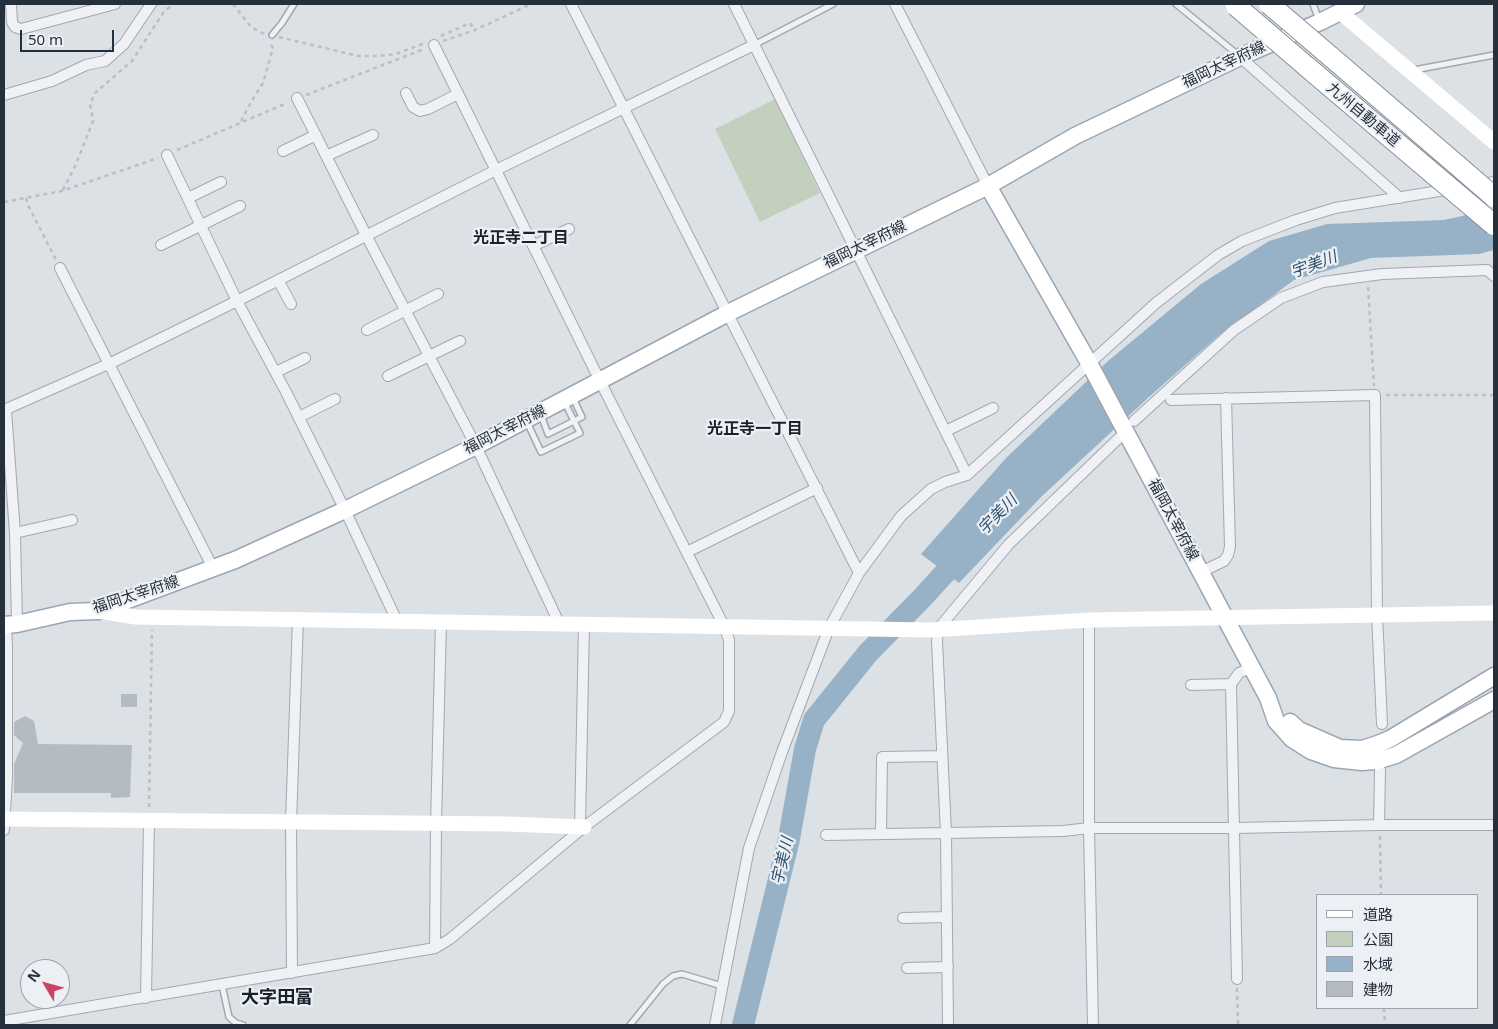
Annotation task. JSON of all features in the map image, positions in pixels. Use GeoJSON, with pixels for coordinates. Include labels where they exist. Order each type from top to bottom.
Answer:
{"type":"FeatureCollection","features":[{"type":"Feature","properties":{"kind":"highway","name":"九州自動車道"},"geometry":{"type":"LineString","coordinates":[[1270,4],[1494,197]]}},
{"type":"Feature","properties":{"kind":"highway","name":"九州自動車道"},"geometry":{"type":"LineString","coordinates":[[1234,5],[1494,225]]}},
{"type":"Feature","properties":{"kind":"main road","name":"福岡太宰府線"},"geometry":{"type":"LineString","coordinates":[[9,624],[70,612],[98,611],[234,560],[345,510],[476,446],[728,313],[988,186],[1075,136],[1240,56],[1320,22],[1356,4]]}},
{"type":"Feature","properties":{"kind":"main road","name":"福岡太宰府線"},"geometry":{"type":"LineString","coordinates":[[988,186],[1126,430],[1252,667],[1268,698],[1276,720],[1292,739],[1311,751],[1334,759],[1362,762],[1376,761],[1396,755],[1494,700]]}},
{"type":"Feature","properties":{"kind":"main road","name":"福岡太宰府線"},"geometry":{"type":"LineString","coordinates":[[1268,698],[1298,730],[1340,748],[1362,749],[1375,746],[1390,739],[1494,676]]}},
{"type":"Feature","properties":{"kind":"street"},"geometry":{"type":"LineString","coordinates":[[11,4],[12,22],[15,27],[21,29],[115,4]]}},
{"type":"Feature","properties":{"kind":"street"},"geometry":{"type":"LineString","coordinates":[[4,95],[52,81],[86,65],[105,61],[124,44],[151,4]]}},
{"type":"Feature","properties":{"kind":"street"},"geometry":{"type":"LineString","coordinates":[[571,4],[859,573]]}},
{"type":"Feature","properties":{"kind":"street"},"geometry":{"type":"LineString","coordinates":[[734,4],[968,475]]}},
{"type":"Feature","properties":{"kind":"street"},"geometry":{"type":"LineString","coordinates":[[895,4],[988,186]]}},
{"type":"Feature","properties":{"kind":"street"},"geometry":{"type":"LineString","coordinates":[[1340,12],[1494,142]]}},
{"type":"Feature","properties":{"kind":"street"},"geometry":{"type":"LineString","coordinates":[[4,1022],[435,948],[450,938],[582,827],[724,722],[729,711],[729,640],[724,626],[432,42]]}},
{"type":"Feature","properties":{"kind":"street"},"geometry":{"type":"LineString","coordinates":[[4,830],[7,767],[7,646],[15,533],[5,410],[108,364],[238,301],[496,170],[754,45]]}},
{"type":"Feature","properties":{"kind":"street"},"geometry":{"type":"LineString","coordinates":[[1240,56],[1400,198]]}},
{"type":"Feature","properties":{"kind":"street"},"geometry":{"type":"LineString","coordinates":[[406,93],[413,107],[420,111],[458,94]]}},
{"type":"Feature","properties":{"kind":"street"},"geometry":{"type":"LineString","coordinates":[[297,98],[476,446],[559,623]]}},
{"type":"Feature","properties":{"kind":"street"},"geometry":{"type":"LineString","coordinates":[[283,151],[316,135]]}},
{"type":"Feature","properties":{"kind":"street"},"geometry":{"type":"LineString","coordinates":[[326,156],[372,135]]}},
{"type":"Feature","properties":{"kind":"street"},"geometry":{"type":"LineString","coordinates":[[167,154],[238,301],[345,510],[397,621]]}},
{"type":"Feature","properties":{"kind":"street"},"geometry":{"type":"LineString","coordinates":[[188,198],[221,182]]}},
{"type":"Feature","properties":{"kind":"street"},"geometry":{"type":"LineString","coordinates":[[715,1025],[749,848],[782,752],[829,628],[859,573],[901,516],[931,489],[945,482],[968,475],[1156,303],[1218,255],[1242,241],[1287,223],[1335,208],[1494,182]]}},
{"type":"Feature","properties":{"kind":"street"},"geometry":{"type":"LineString","coordinates":[[162,245],[240,206]]}},
{"type":"Feature","properties":{"kind":"street"},"geometry":{"type":"LineString","coordinates":[[533,246],[569,229]]}},
{"type":"Feature","properties":{"kind":"street"},"geometry":{"type":"LineString","coordinates":[[60,268],[214,568]]}},
{"type":"Feature","properties":{"kind":"street"},"geometry":{"type":"LineString","coordinates":[[934,630],[1009,544],[1126,430],[1234,330],[1281,298],[1323,282],[1382,274],[1492,271]]}},
{"type":"Feature","properties":{"kind":"street"},"geometry":{"type":"LineString","coordinates":[[278,280],[291,304]]}},
{"type":"Feature","properties":{"kind":"street"},"geometry":{"type":"LineString","coordinates":[[367,330],[438,294]]}},
{"type":"Feature","properties":{"kind":"street"},"geometry":{"type":"LineString","coordinates":[[388,376],[460,341]]}},
{"type":"Feature","properties":{"kind":"street"},"geometry":{"type":"LineString","coordinates":[[276,372],[305,358]]}},
{"type":"Feature","properties":{"kind":"street"},"geometry":{"type":"LineString","coordinates":[[1171,400],[1375,395],[1377,614],[1382,724]]}},
{"type":"Feature","properties":{"kind":"street"},"geometry":{"type":"LineString","coordinates":[[1201,572],[1224,561],[1230,547],[1226,398]]}},
{"type":"Feature","properties":{"kind":"street"},"geometry":{"type":"LineString","coordinates":[[299,417],[334,400]]}},
{"type":"Feature","properties":{"kind":"street"},"geometry":{"type":"LineString","coordinates":[[946,430],[993,408]]}},
{"type":"Feature","properties":{"kind":"street"},"geometry":{"type":"LineString","coordinates":[[687,552],[817,488]]}},
{"type":"Feature","properties":{"kind":"street"},"geometry":{"type":"LineString","coordinates":[[15,533],[72,520]]}},
{"type":"Feature","properties":{"kind":"street"},"geometry":{"type":"LineString","coordinates":[[98,611],[136,617],[934,630],[1089,620],[1494,613]]}},
{"type":"Feature","properties":{"kind":"street"},"geometry":{"type":"LineString","coordinates":[[292,973],[292,823],[298,619]]}},
{"type":"Feature","properties":{"kind":"street"},"geometry":{"type":"LineString","coordinates":[[1089,620],[1089,828],[1093,1025]]}},
{"type":"Feature","properties":{"kind":"street"},"geometry":{"type":"LineString","coordinates":[[435,948],[441,622]]}},
{"type":"Feature","properties":{"kind":"street"},"geometry":{"type":"LineString","coordinates":[[582,827],[584,624]]}},
{"type":"Feature","properties":{"kind":"street"},"geometry":{"type":"LineString","coordinates":[[934,630],[937,641],[946,833],[948,1025]]}},
{"type":"Feature","properties":{"kind":"street"},"geometry":{"type":"LineString","coordinates":[[1237,979],[1231,684],[1239,673],[1252,667]]}},
{"type":"Feature","properties":{"kind":"street"},"geometry":{"type":"LineString","coordinates":[[1191,686],[1231,684]]}},
{"type":"Feature","properties":{"kind":"street"},"geometry":{"type":"LineString","coordinates":[[882,834],[882,757],[942,756]]}},
{"type":"Feature","properties":{"kind":"street"},"geometry":{"type":"LineString","coordinates":[[1379,825],[1380,770]]}},
{"type":"Feature","properties":{"kind":"street"},"geometry":{"type":"LineString","coordinates":[[4,819],[508,824],[582,827]]}},
{"type":"Feature","properties":{"kind":"street"},"geometry":{"type":"LineString","coordinates":[[146,998],[148,821]]}},
{"type":"Feature","properties":{"kind":"street"},"geometry":{"type":"LineString","coordinates":[[826,835],[1062,831],[1089,828],[1494,825]]}},
{"type":"Feature","properties":{"kind":"street"},"geometry":{"type":"LineString","coordinates":[[903,918],[947,917]]}},
{"type":"Feature","properties":{"kind":"street"},"geometry":{"type":"LineString","coordinates":[[906,968],[948,967]]}},
{"type":"Feature","properties":{"kind":"lane"},"geometry":{"type":"LineString","coordinates":[[272,35],[294,4]]}},
{"type":"Feature","properties":{"kind":"lane"},"geometry":{"type":"LineString","coordinates":[[754,45],[833,4]]}},
{"type":"Feature","properties":{"kind":"lane"},"geometry":{"type":"LineString","coordinates":[[1176,4],[1240,56]]}},
{"type":"Feature","properties":{"kind":"lane"},"geometry":{"type":"LineString","coordinates":[[1313,4],[1320,22]]}},
{"type":"Feature","properties":{"kind":"lane"},"geometry":{"type":"LineString","coordinates":[[1410,71],[1494,54]]}},
{"type":"Feature","properties":{"kind":"lane"},"geometry":{"type":"LineString","coordinates":[[533,416],[541,452],[580,432],[574,421],[568,398]]}},
{"type":"Feature","properties":{"kind":"lane"},"geometry":{"type":"LineString","coordinates":[[533,416],[548,434],[582,417],[568,398]]}},
{"type":"Feature","properties":{"kind":"lane"},"geometry":{"type":"LineString","coordinates":[[630,1025],[663,984],[673,976],[682,974],[722,986]]}},
{"type":"Feature","properties":{"kind":"lane"},"geometry":{"type":"LineString","coordinates":[[222,985],[228,1017],[236,1023],[243,1025]]}},
{"type":"Feature","properties":{"kind":"path"},"geometry":{"type":"LineString","coordinates":[[62,191],[76,164],[93,121],[90,104],[95,93],[132,61],[163,13],[173,4]]}},
{"type":"Feature","properties":{"kind":"path"},"geometry":{"type":"LineString","coordinates":[[233,4],[251,28],[264,34],[358,56],[396,54],[475,30],[531,4]]}},
{"type":"Feature","properties":{"kind":"path"},"geometry":{"type":"LineString","coordinates":[[4,202],[62,191],[167,154],[432,42],[470,23],[475,30]]}},
{"type":"Feature","properties":{"kind":"path"},"geometry":{"type":"LineString","coordinates":[[241,123],[263,83],[269,64],[273,48],[264,34]]}},
{"type":"Feature","properties":{"kind":"path"},"geometry":{"type":"LineString","coordinates":[[26,198],[60,268]]}},
{"type":"Feature","properties":{"kind":"path"},"geometry":{"type":"LineString","coordinates":[[1382,274],[1367,288],[1375,395],[1494,395]]}},
{"type":"Feature","properties":{"kind":"path"},"geometry":{"type":"LineString","coordinates":[[148,821],[152,617]]}},
{"type":"Feature","properties":{"kind":"path"},"geometry":{"type":"LineString","coordinates":[[1379,825],[1381,894]]}},
{"type":"Feature","properties":{"kind":"path"},"geometry":{"type":"LineString","coordinates":[[1237,979],[1238,1025]]}},
{"type":"Feature","properties":{"kind":"path"},"geometry":{"type":"LineString","coordinates":[[1384,1009],[1385,1025]]}},
{"type":"Feature","properties":{"kind":"green space"},"geometry":{"type":"Polygon","coordinates":[[[775,99],[820,193],[760,222],[715,129],[775,99]]]}},
{"type":"Feature","properties":{"kind":"water"},"geometry":{"type":"Polygon","coordinates":[[[1494,209],[1494,250],[1479,254],[1371,258],[1294,280],[1218,336],[1149,397],[1041,497],[959,583],[921,554],[1007,457],[1108,361],[1201,284],[1269,241],[1327,224],[1444,220],[1494,209]]]}},
{"type":"Feature","properties":{"kind":"building"},"geometry":{"type":"Polygon","coordinates":[[[121,694],[137,694],[137,707],[121,707],[121,694]]]}},
{"type":"Feature","properties":{"kind":"building"},"geometry":{"type":"Polygon","coordinates":[[[25,716],[34,721],[38,744],[132,745],[130,797],[111,798],[111,793],[14,793],[14,764],[23,743],[14,735],[14,722],[25,716]]]}},
{"type":"Feature","properties":{"kind":"waterway","name":"宇美川"},"geometry":{"type":"LineString","coordinates":[[743,1025],[789,839],[805,749],[814,720],[868,653],[965,551]]}},
{"type":"Feature","properties":{"kind":"district","name":"光正寺二丁目"},"geometry":{"type":"Point","coordinates":[521,238]}},
{"type":"Feature","properties":{"kind":"district","name":"光正寺一丁目"},"geometry":{"type":"Point","coordinates":[755,429]}},
{"type":"Feature","properties":{"kind":"district","name":"大字田富"},"geometry":{"type":"Point","coordinates":[277,998]}}]}
